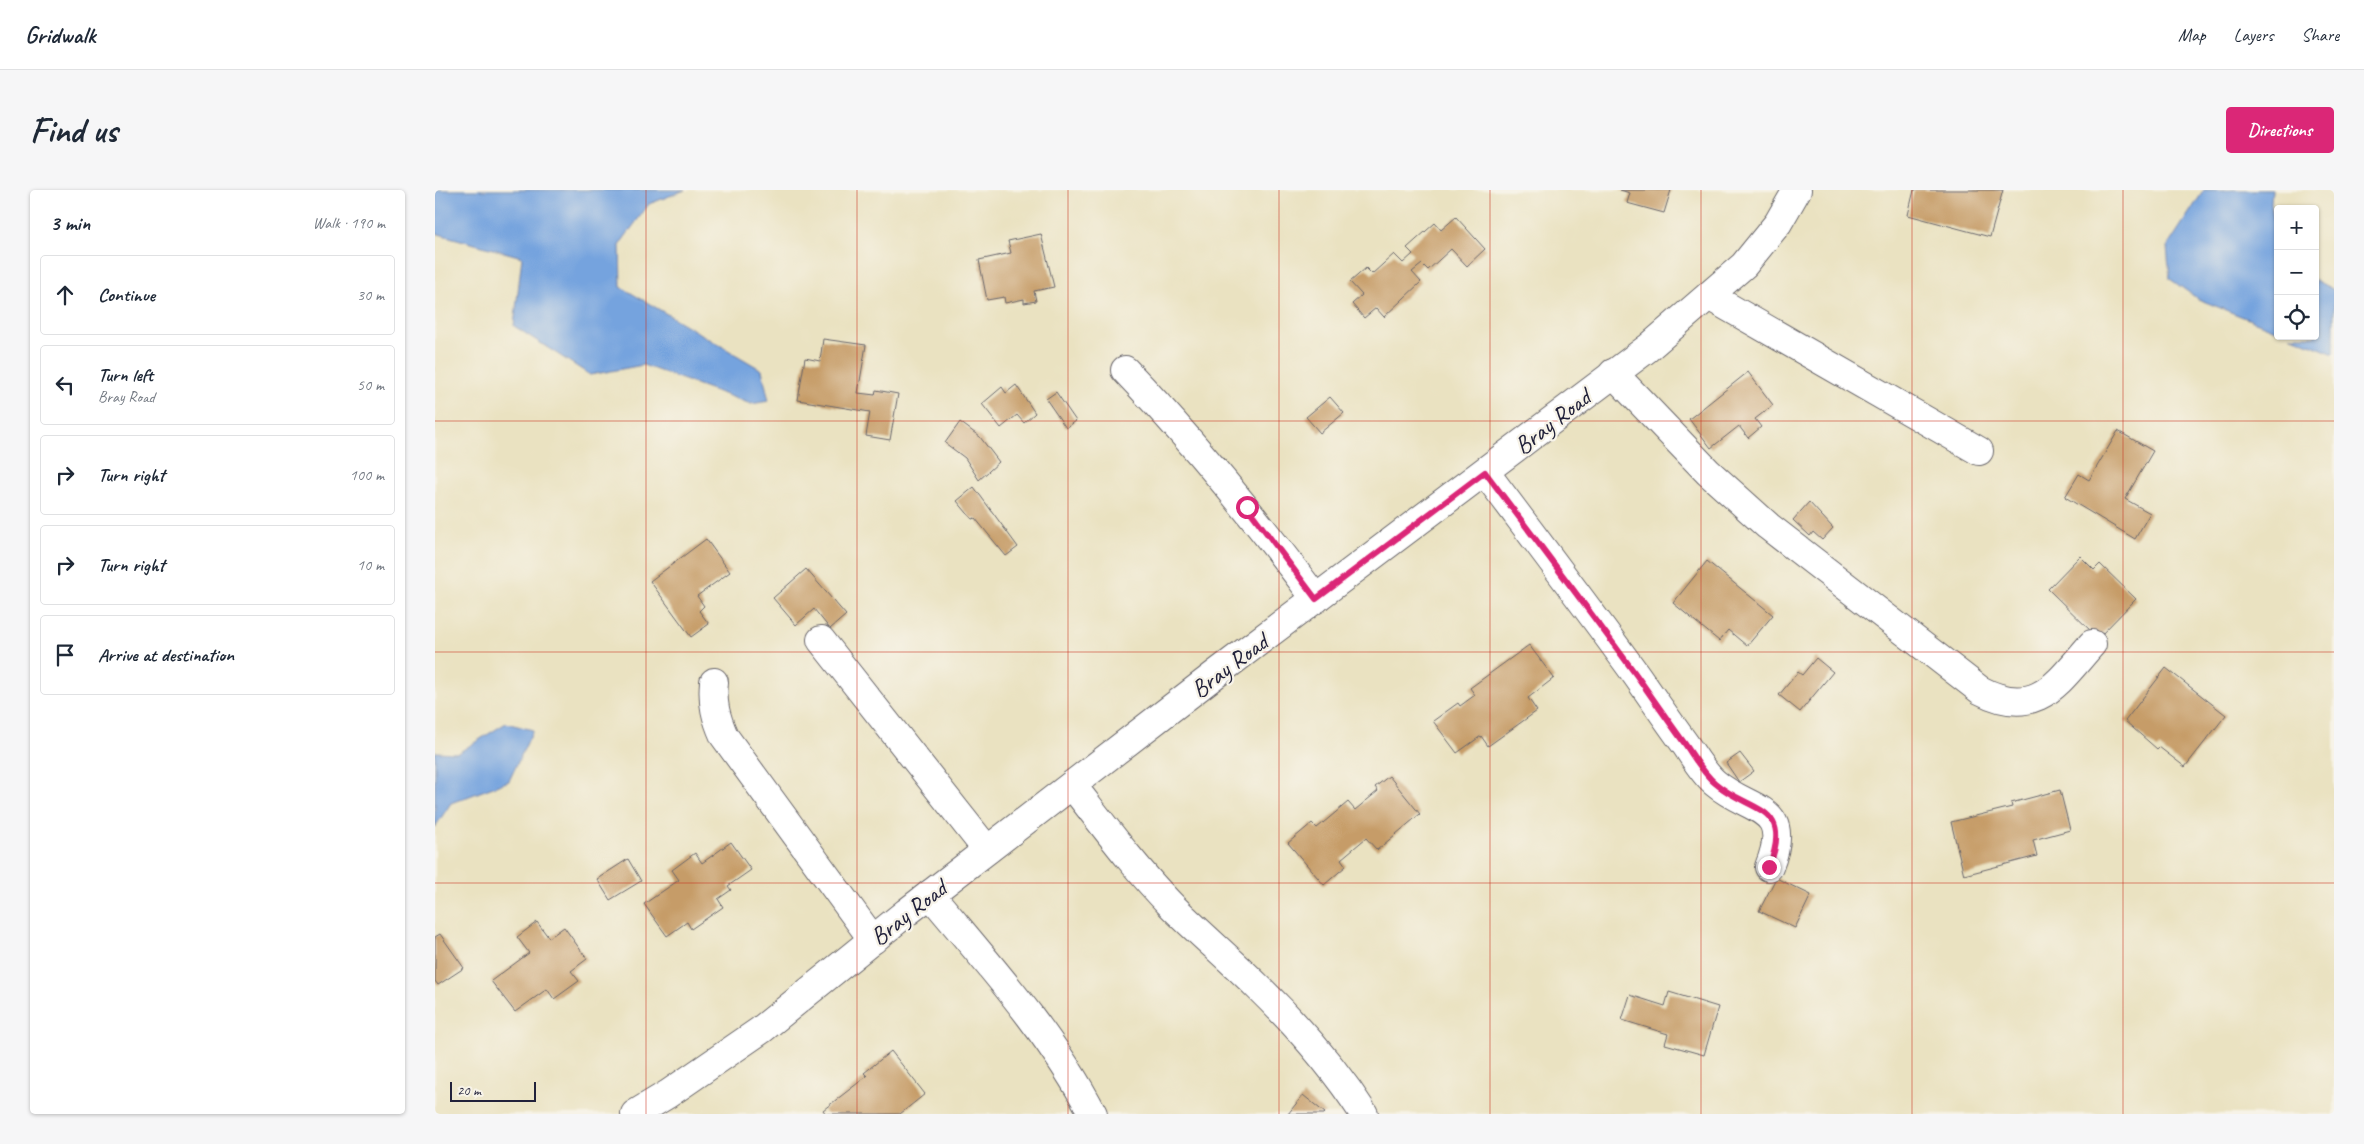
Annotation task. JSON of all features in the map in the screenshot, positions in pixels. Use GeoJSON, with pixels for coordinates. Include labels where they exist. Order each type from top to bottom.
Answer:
{"type":"FeatureCollection","features":[{"type":"Feature","properties":{"kind":"street","name":"Bray Road"},"geometry":{"type":"LineString","coordinates":[[635,1114],[668,1094],[761,1030],[987,850],[1648,348],[1744,265],[1778,223],[1797,190]]}},
{"type":"Feature","properties":{"kind":"street"},"geometry":{"type":"LineString","coordinates":[[1709,296],[1979,451]]}},
{"type":"Feature","properties":{"kind":"street"},"geometry":{"type":"LineString","coordinates":[[1125,370],[1157,403],[1247,507],[1316,599]]}},
{"type":"Feature","properties":{"kind":"street"},"geometry":{"type":"LineString","coordinates":[[1613,374],[1708,472],[1768,526],[1980,690],[1995,698],[2015,701],[2035,698],[2049,691],[2093,644]]}},
{"type":"Feature","properties":{"kind":"street"},"geometry":{"type":"LineString","coordinates":[[1485,472],[1596,619],[1704,772],[1731,794],[1754,804],[1768,814],[1776,829],[1777,848],[1769,867]]}},
{"type":"Feature","properties":{"kind":"street"},"geometry":{"type":"LineString","coordinates":[[821,640],[987,850]]}},
{"type":"Feature","properties":{"kind":"street"},"geometry":{"type":"LineString","coordinates":[[714,682],[715,715],[724,736],[873,940]]}},
{"type":"Feature","properties":{"kind":"street"},"geometry":{"type":"LineString","coordinates":[[1072,785],[1122,851],[1171,905],[1300,1029],[1346,1086],[1364,1114]]}},
{"type":"Feature","properties":{"kind":"street"},"geometry":{"type":"LineString","coordinates":[[930,894],[1011,991],[1047,1039],[1093,1114]]}},
{"type":"Feature","properties":{"kind":"water"},"geometry":{"type":"Polygon","coordinates":[[[435,190],[685,190],[649,204],[620,244],[621,287],[762,370],[769,401],[751,404],[643,365],[590,375],[514,326],[522,257],[435,233],[435,190]]]}},
{"type":"Feature","properties":{"kind":"water"},"geometry":{"type":"Polygon","coordinates":[[[2204,190],[2272,190],[2271,203],[2274,224],[2274,329],[2198,299],[2170,279],[2167,247],[2204,190]]]}},
{"type":"Feature","properties":{"kind":"water"},"geometry":{"type":"Polygon","coordinates":[[[2319,282],[2334,290],[2334,354],[2300,340],[2319,340],[2319,282]]]}},
{"type":"Feature","properties":{"kind":"water"},"geometry":{"type":"Polygon","coordinates":[[[506,723],[533,730],[509,781],[451,803],[435,827],[435,752],[458,753],[506,723]]]}},
{"type":"Feature","properties":{"kind":"building"},"geometry":{"type":"Polygon","coordinates":[[[1620,190],[1671,190],[1664,213],[1627,203],[1630,193],[1620,190]]]}},
{"type":"Feature","properties":{"kind":"building"},"geometry":{"type":"Polygon","coordinates":[[[1914,190],[2003,190],[1990,237],[1908,215],[1914,190]]]}},
{"type":"Feature","properties":{"kind":"building"},"geometry":{"type":"Polygon","coordinates":[[[1456,217],[1485,249],[1467,266],[1451,249],[1428,270],[1422,264],[1412,272],[1421,282],[1384,317],[1376,308],[1364,318],[1352,304],[1362,295],[1350,282],[1366,268],[1372,274],[1394,254],[1403,263],[1413,254],[1407,248],[1435,223],[1441,230],[1456,217]]]}},
{"type":"Feature","properties":{"kind":"building"},"geometry":{"type":"Polygon","coordinates":[[[1041,234],[1054,287],[1034,291],[1036,301],[1024,303],[1024,299],[1005,303],[1004,297],[987,300],[979,260],[1011,253],[1008,241],[1041,234]]]}},
{"type":"Feature","properties":{"kind":"building"},"geometry":{"type":"Polygon","coordinates":[[[823,339],[866,345],[858,393],[875,395],[876,390],[898,394],[890,440],[866,436],[870,412],[798,400],[805,358],[820,361],[823,339]]]}},
{"type":"Feature","properties":{"kind":"building"},"geometry":{"type":"Polygon","coordinates":[[[1748,372],[1773,405],[1755,419],[1761,427],[1748,438],[1739,426],[1711,448],[1689,419],[1748,372]]]}},
{"type":"Feature","properties":{"kind":"building"},"geometry":{"type":"Polygon","coordinates":[[[1016,385],[1035,413],[1024,423],[1017,415],[1001,428],[982,404],[1002,387],[1006,393],[1016,385]]]}},
{"type":"Feature","properties":{"kind":"building"},"geometry":{"type":"Polygon","coordinates":[[[1056,392],[1076,421],[1066,428],[1046,399],[1056,392]]]}},
{"type":"Feature","properties":{"kind":"building"},"geometry":{"type":"Polygon","coordinates":[[[1330,397],[1344,413],[1320,433],[1306,417],[1330,397]]]}},
{"type":"Feature","properties":{"kind":"building"},"geometry":{"type":"Polygon","coordinates":[[[960,422],[980,437],[999,462],[979,480],[965,458],[945,443],[960,422]]]}},
{"type":"Feature","properties":{"kind":"building"},"geometry":{"type":"Polygon","coordinates":[[[2118,431],[2153,451],[2125,499],[2150,513],[2135,539],[2065,497],[2079,474],[2089,480],[2118,431]]]}},
{"type":"Feature","properties":{"kind":"building"},"geometry":{"type":"Polygon","coordinates":[[[974,487],[1018,547],[1006,556],[975,518],[972,519],[957,501],[974,487]]]}},
{"type":"Feature","properties":{"kind":"building"},"geometry":{"type":"Polygon","coordinates":[[[1809,502],[1833,528],[1822,540],[1813,532],[1810,536],[1793,520],[1809,502]]]}},
{"type":"Feature","properties":{"kind":"building"},"geometry":{"type":"Polygon","coordinates":[[[706,539],[730,572],[697,596],[704,606],[699,611],[709,624],[691,637],[650,581],[706,539]]]}},
{"type":"Feature","properties":{"kind":"building"},"geometry":{"type":"Polygon","coordinates":[[[2080,556],[2094,570],[2100,564],[2136,599],[2098,638],[2048,589],[2080,556]]]}},
{"type":"Feature","properties":{"kind":"building"},"geometry":{"type":"Polygon","coordinates":[[[1707,561],[1773,615],[1747,646],[1728,630],[1719,641],[1673,603],[1707,561]]]}},
{"type":"Feature","properties":{"kind":"building"},"geometry":{"type":"Polygon","coordinates":[[[806,569],[846,615],[830,629],[814,609],[796,625],[773,598],[806,569]]]}},
{"type":"Feature","properties":{"kind":"building"},"geometry":{"type":"Polygon","coordinates":[[[1529,645],[1554,678],[1528,698],[1537,711],[1488,746],[1481,736],[1457,753],[1433,721],[1458,703],[1460,706],[1475,695],[1470,688],[1529,645]]]}},
{"type":"Feature","properties":{"kind":"building"},"geometry":{"type":"Polygon","coordinates":[[[1816,658],[1833,672],[1800,712],[1779,695],[1798,672],[1802,675],[1816,658]]]}},
{"type":"Feature","properties":{"kind":"building"},"geometry":{"type":"Polygon","coordinates":[[[2166,668],[2226,715],[2185,767],[2159,747],[2157,749],[2125,721],[2166,668]]]}},
{"type":"Feature","properties":{"kind":"building"},"geometry":{"type":"Polygon","coordinates":[[[1740,753],[1754,771],[1739,782],[1726,763],[1740,753]]]}},
{"type":"Feature","properties":{"kind":"building"},"geometry":{"type":"Polygon","coordinates":[[[1389,776],[1420,814],[1377,850],[1366,838],[1341,859],[1346,866],[1324,885],[1288,843],[1312,823],[1317,828],[1348,802],[1355,810],[1378,791],[1375,787],[1389,776]]]}},
{"type":"Feature","properties":{"kind":"building"},"geometry":{"type":"Polygon","coordinates":[[[2060,790],[2070,830],[2033,840],[2037,856],[1964,875],[1951,822],[2012,807],[2011,803],[2060,790]]]}},
{"type":"Feature","properties":{"kind":"building"},"geometry":{"type":"Polygon","coordinates":[[[731,842],[751,870],[728,886],[731,890],[718,899],[723,907],[691,929],[687,922],[667,936],[644,904],[679,880],[672,870],[695,853],[702,863],[731,842]]]}},
{"type":"Feature","properties":{"kind":"building"},"geometry":{"type":"Polygon","coordinates":[[[628,859],[641,881],[610,900],[597,879],[628,859]]]}},
{"type":"Feature","properties":{"kind":"building"},"geometry":{"type":"Polygon","coordinates":[[[1776,878],[1811,895],[1795,928],[1759,911],[1776,878]]]}},
{"type":"Feature","properties":{"kind":"building"},"geometry":{"type":"Polygon","coordinates":[[[537,922],[549,938],[564,927],[587,959],[571,971],[579,981],[554,999],[547,989],[515,1012],[491,981],[529,953],[517,937],[537,922]]]}},
{"type":"Feature","properties":{"kind":"building"},"geometry":{"type":"Polygon","coordinates":[[[440,934],[464,968],[438,985],[435,981],[435,937],[440,934]]]}},
{"type":"Feature","properties":{"kind":"building"},"geometry":{"type":"Polygon","coordinates":[[[1669,992],[1718,1007],[1704,1055],[1665,1044],[1668,1034],[1622,1020],[1630,995],[1665,1006],[1669,992]]]}},
{"type":"Feature","properties":{"kind":"building"},"geometry":{"type":"Polygon","coordinates":[[[891,1051],[925,1094],[900,1114],[826,1114],[823,1110],[867,1076],[864,1073],[891,1051]]]}},
{"type":"Feature","properties":{"kind":"building"},"geometry":{"type":"Polygon","coordinates":[[[1303,1095],[1325,1113],[1288,1114],[1303,1095]]]}},
{"type":"Feature","properties":{"kind":"route"},"geometry":{"type":"LineString","coordinates":[[1247,507],[1316,599],[1485,472],[1596,619],[1704,772],[1715,783],[1731,794],[1754,804],[1768,814],[1776,829],[1777,848],[1769,867]]}}]}
